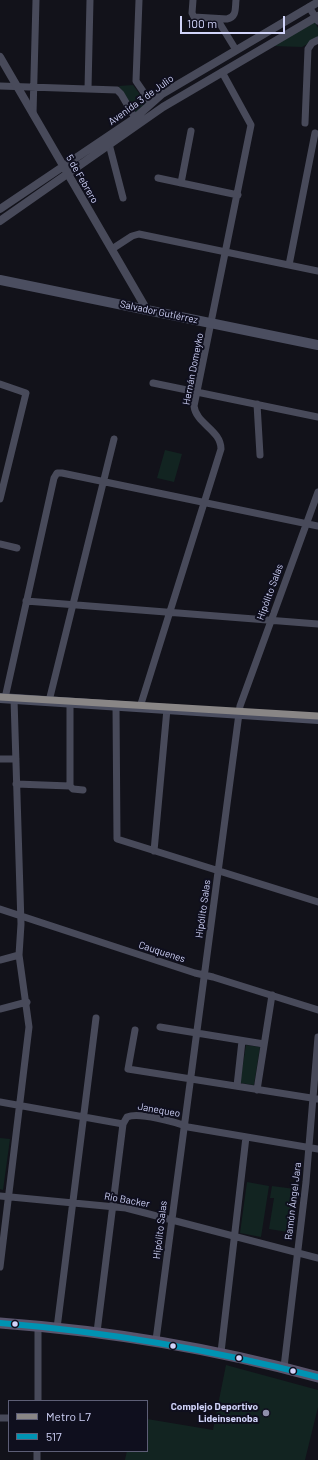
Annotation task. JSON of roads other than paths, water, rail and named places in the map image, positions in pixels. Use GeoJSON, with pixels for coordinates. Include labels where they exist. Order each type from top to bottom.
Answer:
{"type":"FeatureCollection","features":[{"type":"Feature","properties":{"kind":"main road","name":"Salvador Gutiérrez"},"geometry":{"type":"LineString","coordinates":[[0,280],[318,345]]}},
{"type":"Feature","properties":{"kind":"main road"},"geometry":{"type":"LineString","coordinates":[[6,698],[318,720]]}},
{"type":"Feature","properties":{"kind":"main road"},"geometry":{"type":"LineString","coordinates":[[0,1323],[97,1332],[156,1340],[221,1352],[318,1377]]}},
{"type":"Feature","properties":{"kind":"street"},"geometry":{"type":"LineString","coordinates":[[33,114],[36,0]]}},
{"type":"Feature","properties":{"kind":"street"},"geometry":{"type":"LineString","coordinates":[[88,89],[90,0]]}},
{"type":"Feature","properties":{"kind":"street"},"geometry":{"type":"LineString","coordinates":[[139,0],[136,81],[150,104]]}},
{"type":"Feature","properties":{"kind":"street"},"geometry":{"type":"LineString","coordinates":[[193,0],[193,16],[217,19],[230,19],[235,13],[236,0]]}},
{"type":"Feature","properties":{"kind":"street","name":"Avenida 3 de Julio"},"geometry":{"type":"LineString","coordinates":[[0,221],[135,118],[162,94],[318,2]]}},
{"type":"Feature","properties":{"kind":"street"},"geometry":{"type":"LineString","coordinates":[[309,7],[317,18]]}},
{"type":"Feature","properties":{"kind":"street","name":"Avenida 3 de Julio"},"geometry":{"type":"LineString","coordinates":[[0,209],[109,144],[163,107],[317,18]]}},
{"type":"Feature","properties":{"kind":"street"},"geometry":{"type":"LineString","coordinates":[[217,19],[236,50]]}},
{"type":"Feature","properties":{"kind":"street"},"geometry":{"type":"LineString","coordinates":[[305,123],[308,50],[312,43],[318,40]]}},
{"type":"Feature","properties":{"kind":"street","name":"5 de Febrero"},"geometry":{"type":"LineString","coordinates":[[0,57],[147,310]]}},
{"type":"Feature","properties":{"kind":"street","name":"Hernán Domeyko"},"geometry":{"type":"LineString","coordinates":[[140,708],[220,453],[221,445],[216,436],[196,414],[194,406],[238,195],[251,123],[222,72]]}},
{"type":"Feature","properties":{"kind":"street"},"geometry":{"type":"LineString","coordinates":[[0,86],[118,91],[135,118]]}},
{"type":"Feature","properties":{"kind":"street"},"geometry":{"type":"LineString","coordinates":[[181,183],[191,131]]}},
{"type":"Feature","properties":{"kind":"street"},"geometry":{"type":"LineString","coordinates":[[289,265],[315,133]]}},
{"type":"Feature","properties":{"kind":"street"},"geometry":{"type":"LineString","coordinates":[[109,144],[123,198]]}},
{"type":"Feature","properties":{"kind":"street"},"geometry":{"type":"LineString","coordinates":[[158,178],[238,195]]}},
{"type":"Feature","properties":{"kind":"street"},"geometry":{"type":"LineString","coordinates":[[112,249],[132,236],[139,234],[318,271]]}},
{"type":"Feature","properties":{"kind":"street"},"geometry":{"type":"LineString","coordinates":[[154,383],[318,417]]}},
{"type":"Feature","properties":{"kind":"street"},"geometry":{"type":"LineString","coordinates":[[0,384],[26,393],[0,499]]}},
{"type":"Feature","properties":{"kind":"street"},"geometry":{"type":"LineString","coordinates":[[257,404],[260,456]]}},
{"type":"Feature","properties":{"kind":"street"},"geometry":{"type":"LineString","coordinates":[[49,701],[114,439]]}},
{"type":"Feature","properties":{"kind":"street"},"geometry":{"type":"LineString","coordinates":[[0,1267],[29,1027],[27,1002],[19,955],[20,916],[16,760],[6,698],[54,478],[57,473],[62,472],[318,526]]}},
{"type":"Feature","properties":{"kind":"street","name":"Hipólito Salas"},"geometry":{"type":"LineString","coordinates":[[156,1340],[238,714],[242,698],[318,492]]}},
{"type":"Feature","properties":{"kind":"street"},"geometry":{"type":"LineString","coordinates":[[0,544],[17,548]]}},
{"type":"Feature","properties":{"kind":"street"},"geometry":{"type":"LineString","coordinates":[[26,601],[318,624]]}},
{"type":"Feature","properties":{"kind":"street"},"geometry":{"type":"LineString","coordinates":[[70,703],[70,786]]}},
{"type":"Feature","properties":{"kind":"street"},"geometry":{"type":"LineString","coordinates":[[116,706],[117,840],[318,902]]}},
{"type":"Feature","properties":{"kind":"street"},"geometry":{"type":"LineString","coordinates":[[154,851],[167,709]]}},
{"type":"Feature","properties":{"kind":"street"},"geometry":{"type":"LineString","coordinates":[[0,759],[16,760]]}},
{"type":"Feature","properties":{"kind":"street"},"geometry":{"type":"LineString","coordinates":[[16,784],[70,786],[71,789],[83,790]]}},
{"type":"Feature","properties":{"kind":"street","name":"Cauquenes"},"geometry":{"type":"LineString","coordinates":[[0,909],[318,1010]]}},
{"type":"Feature","properties":{"kind":"street"},"geometry":{"type":"LineString","coordinates":[[0,960],[19,955]]}},
{"type":"Feature","properties":{"kind":"street"},"geometry":{"type":"LineString","coordinates":[[257,1090],[272,996]]}},
{"type":"Feature","properties":{"kind":"street"},"geometry":{"type":"LineString","coordinates":[[0,1009],[27,1002]]}},
{"type":"Feature","properties":{"kind":"street"},"geometry":{"type":"LineString","coordinates":[[57,1328],[96,1018]]}},
{"type":"Feature","properties":{"kind":"street"},"geometry":{"type":"LineString","coordinates":[[160,1027],[264,1044]]}},
{"type":"Feature","properties":{"kind":"street"},"geometry":{"type":"LineString","coordinates":[[135,1030],[128,1069],[316,1099]]}},
{"type":"Feature","properties":{"kind":"street","name":"Ramón Ángel Jara"},"geometry":{"type":"LineString","coordinates":[[284,1367],[316,1099],[318,1037]]}},
{"type":"Feature","properties":{"kind":"street"},"geometry":{"type":"LineString","coordinates":[[237,1086],[242,1041]]}},
{"type":"Feature","properties":{"kind":"street"},"geometry":{"type":"LineString","coordinates":[[0,1102],[124,1124],[97,1332]]}},
{"type":"Feature","properties":{"kind":"street","name":"Janequeo"},"geometry":{"type":"LineString","coordinates":[[124,1124],[125,1119],[132,1116],[176,1122],[184,1125],[246,1137],[318,1149]]}},
{"type":"Feature","properties":{"kind":"street"},"geometry":{"type":"LineString","coordinates":[[221,1352],[246,1137]]}},
{"type":"Feature","properties":{"kind":"street","name":"Río Backer"},"geometry":{"type":"LineString","coordinates":[[0,1196],[113,1206],[318,1258]]}},
{"type":"Feature","properties":{"kind":"street"},"geometry":{"type":"LineString","coordinates":[[38,1326],[38,1400]]}},
{"type":"Feature","properties":{"kind":"metro line","name":"L7"},"geometry":{"type":"LineString","coordinates":[[0,697],[318,716]]}},
{"type":"Feature","properties":{"kind":"place","name":"Complejo Deportivo Lideinsenoba"},"geometry":{"type":"Point","coordinates":[266,1413]}}]}
